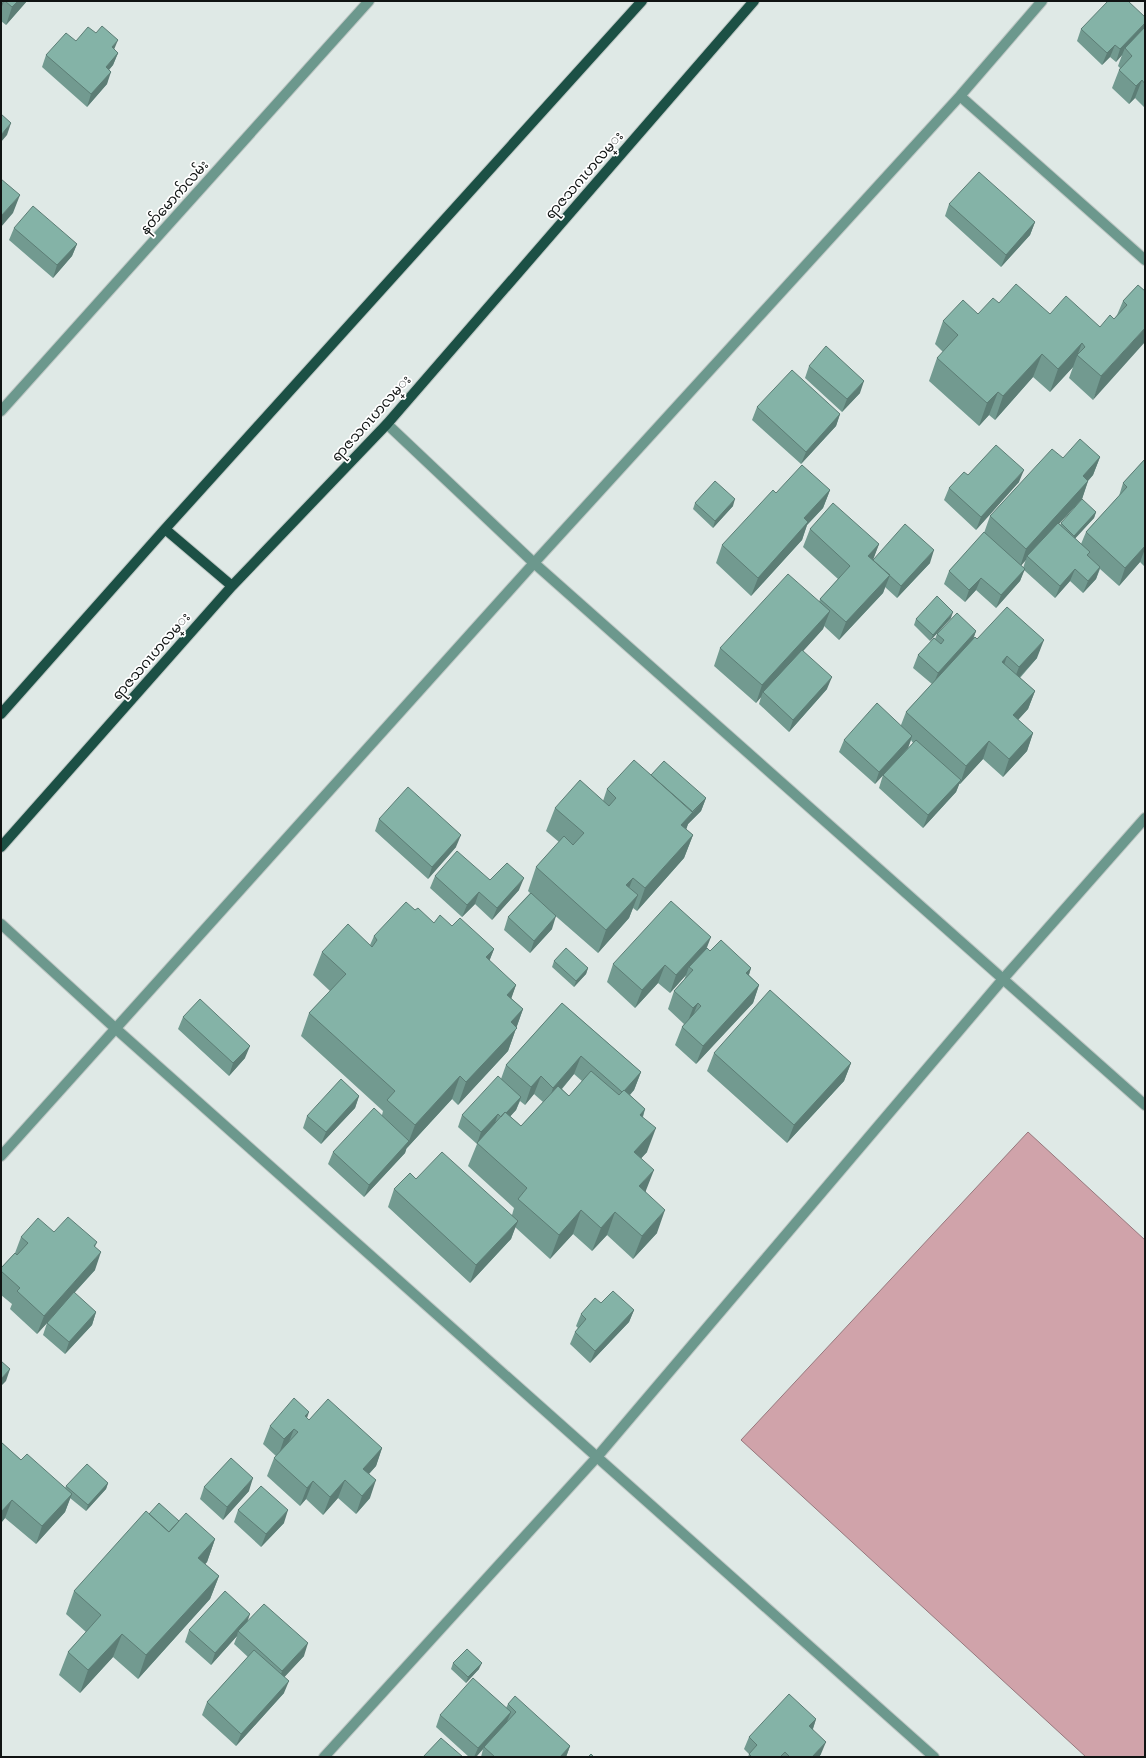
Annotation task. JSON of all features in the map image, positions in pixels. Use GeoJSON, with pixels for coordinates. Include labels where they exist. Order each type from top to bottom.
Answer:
{"type":"FeatureCollection","features":[{"type":"Feature","properties":{"kind":"main road"},"geometry":{"type":"LineString","coordinates":[[1,714],[165,529],[642,1]]}},
{"type":"Feature","properties":{"kind":"main road","name":"ရာဇသဂၤဟလမ္း"},"geometry":{"type":"LineString","coordinates":[[1,847],[232,586],[387,424],[754,1]]}},
{"type":"Feature","properties":{"kind":"main road"},"geometry":{"type":"LineString","coordinates":[[165,529],[232,586]]}},
{"type":"Feature","properties":{"kind":"street","name":"နတ်မောက်လမ်း"},"geometry":{"type":"LineString","coordinates":[[1,411],[369,1]]}},
{"type":"Feature","properties":{"kind":"street"},"geometry":{"type":"LineString","coordinates":[[1,1156],[114,1028],[534,563],[960,96],[1042,1]]}},
{"type":"Feature","properties":{"kind":"street"},"geometry":{"type":"LineString","coordinates":[[960,96],[1145,260]]}},
{"type":"Feature","properties":{"kind":"street"},"geometry":{"type":"LineString","coordinates":[[387,424],[534,563],[1145,1105]]}},
{"type":"Feature","properties":{"kind":"street"},"geometry":{"type":"LineString","coordinates":[[324,1757],[597,1457],[1002,979],[1145,818]]}},
{"type":"Feature","properties":{"kind":"street"},"geometry":{"type":"LineString","coordinates":[[1,924],[114,1028],[934,1757]]}},
{"type":"Feature","properties":{"kind":"shaded area"},"geometry":{"type":"Polygon","coordinates":[[[1028,1132],[1145,1240],[1145,1757],[1086,1757],[741,1440],[1028,1132]]]}},
{"type":"Feature","properties":{"kind":"building"},"geometry":{"type":"Polygon","coordinates":[[[5,1],[18,1],[12,7],[5,1]]]}},
{"type":"Feature","properties":{"kind":"building"},"geometry":{"type":"Polygon","coordinates":[[[1108,1],[1128,1],[1145,17],[1145,23],[1120,49],[1115,45],[1107,53],[1081,29],[1108,1]]]}},
{"type":"Feature","properties":{"kind":"building"},"geometry":{"type":"Polygon","coordinates":[[[102,26],[118,40],[112,47],[118,53],[106,67],[111,72],[91,94],[46,55],[66,33],[76,41],[88,27],[96,33],[102,26]]]}},
{"type":"Feature","properties":{"kind":"building"},"geometry":{"type":"Polygon","coordinates":[[[1145,27],[1145,84],[1142,80],[1136,86],[1119,70],[1132,56],[1125,48],[1145,27]]]}},
{"type":"Feature","properties":{"kind":"building"},"geometry":{"type":"Polygon","coordinates":[[[1,114],[11,123],[1,135],[1,114]]]}},
{"type":"Feature","properties":{"kind":"building"},"geometry":{"type":"Polygon","coordinates":[[[979,172],[1035,222],[1006,255],[949,204],[979,172]]]}},
{"type":"Feature","properties":{"kind":"building"},"geometry":{"type":"Polygon","coordinates":[[[1,179],[20,195],[1,216],[1,179]]]}},
{"type":"Feature","properties":{"kind":"building"},"geometry":{"type":"Polygon","coordinates":[[[33,206],[77,244],[57,265],[14,228],[33,206]]]}},
{"type":"Feature","properties":{"kind":"building"},"geometry":{"type":"Polygon","coordinates":[[[1016,284],[1050,314],[1066,296],[1100,327],[1110,315],[1114,319],[1127,305],[1123,301],[1138,285],[1145,291],[1145,328],[1101,376],[1077,355],[1085,347],[1082,343],[1058,369],[1042,354],[1003,396],[998,392],[987,403],[937,358],[958,335],[943,321],[963,300],[978,314],[993,298],[999,303],[1016,284]]]}},
{"type":"Feature","properties":{"kind":"building"},"geometry":{"type":"Polygon","coordinates":[[[826,346],[864,381],[847,399],[809,366],[826,346]]]}},
{"type":"Feature","properties":{"kind":"building"},"geometry":{"type":"Polygon","coordinates":[[[792,370],[840,414],[806,452],[757,407],[792,370]]]}},
{"type":"Feature","properties":{"kind":"building"},"geometry":{"type":"Polygon","coordinates":[[[1080,439],[1100,457],[1083,476],[1088,481],[1026,549],[990,516],[1052,449],[1063,458],[1080,439]]]}},
{"type":"Feature","properties":{"kind":"building"},"geometry":{"type":"Polygon","coordinates":[[[996,445],[1024,470],[981,517],[949,488],[964,472],[968,475],[996,445]]]}},
{"type":"Feature","properties":{"kind":"building"},"geometry":{"type":"Polygon","coordinates":[[[1145,459],[1145,546],[1125,568],[1086,532],[1127,487],[1123,483],[1145,459]]]}},
{"type":"Feature","properties":{"kind":"building"},"geometry":{"type":"Polygon","coordinates":[[[802,465],[830,490],[804,518],[808,522],[758,578],[722,545],[773,490],[776,493],[802,465]]]}},
{"type":"Feature","properties":{"kind":"building"},"geometry":{"type":"Polygon","coordinates":[[[715,481],[735,499],[715,521],[695,503],[715,481]]]}},
{"type":"Feature","properties":{"kind":"building"},"geometry":{"type":"Polygon","coordinates":[[[1082,499],[1096,512],[1074,536],[1061,523],[1082,499]]]}},
{"type":"Feature","properties":{"kind":"building"},"geometry":{"type":"Polygon","coordinates":[[[833,503],[879,544],[868,556],[890,575],[846,622],[820,599],[850,566],[810,529],[833,503]]]}},
{"type":"Feature","properties":{"kind":"building"},"geometry":{"type":"Polygon","coordinates":[[[1058,523],[1090,552],[1087,555],[1100,567],[1088,581],[1075,569],[1060,586],[1027,556],[1058,523]]]}},
{"type":"Feature","properties":{"kind":"building"},"geometry":{"type":"Polygon","coordinates":[[[905,524],[934,550],[901,586],[873,560],[905,524]]]}},
{"type":"Feature","properties":{"kind":"building"},"geometry":{"type":"Polygon","coordinates":[[[984,532],[1025,569],[1001,595],[981,578],[969,590],[949,571],[984,532]]]}},
{"type":"Feature","properties":{"kind":"building"},"geometry":{"type":"Polygon","coordinates":[[[788,574],[830,611],[762,685],[720,648],[788,574]]]}},
{"type":"Feature","properties":{"kind":"building"},"geometry":{"type":"Polygon","coordinates":[[[937,596],[953,612],[933,635],[916,619],[937,596]]]}},
{"type":"Feature","properties":{"kind":"building"},"geometry":{"type":"Polygon","coordinates":[[[1007,607],[1044,640],[1019,667],[1007,656],[1002,662],[1035,691],[1013,715],[1033,733],[1009,759],[989,741],[966,766],[906,712],[975,637],[977,639],[1007,607]]]}},
{"type":"Feature","properties":{"kind":"building"},"geometry":{"type":"Polygon","coordinates":[[[957,613],[976,631],[938,673],[918,655],[934,638],[941,644],[944,640],[937,634],[957,613]]]}},
{"type":"Feature","properties":{"kind":"building"},"geometry":{"type":"Polygon","coordinates":[[[802,650],[832,677],[793,720],[763,692],[802,650]]]}},
{"type":"Feature","properties":{"kind":"building"},"geometry":{"type":"Polygon","coordinates":[[[877,703],[912,736],[879,772],[844,740],[877,703]]]}},
{"type":"Feature","properties":{"kind":"building"},"geometry":{"type":"Polygon","coordinates":[[[916,740],[961,780],[928,815],[883,775],[916,740]]]}},
{"type":"Feature","properties":{"kind":"building"},"geometry":{"type":"Polygon","coordinates":[[[634,760],[693,812],[681,825],[693,835],[645,888],[633,878],[626,885],[638,895],[606,930],[536,867],[564,836],[573,845],[584,833],[555,808],[580,780],[609,806],[616,798],[607,789],[634,760]]]}},
{"type":"Feature","properties":{"kind":"building"},"geometry":{"type":"Polygon","coordinates":[[[664,761],[706,798],[692,812],[651,775],[664,761]]]}},
{"type":"Feature","properties":{"kind":"building"},"geometry":{"type":"Polygon","coordinates":[[[408,787],[461,835],[432,867],[379,819],[408,787]]]}},
{"type":"Feature","properties":{"kind":"building"},"geometry":{"type":"Polygon","coordinates":[[[457,851],[490,880],[507,863],[524,878],[497,908],[479,892],[467,905],[435,876],[457,851]]]}},
{"type":"Feature","properties":{"kind":"building"},"geometry":{"type":"Polygon","coordinates":[[[531,893],[556,916],[534,941],[508,917],[531,893]]]}},
{"type":"Feature","properties":{"kind":"building"},"geometry":{"type":"Polygon","coordinates":[[[671,901],[711,937],[676,975],[665,965],[642,990],[613,964],[671,901]]]}},
{"type":"Feature","properties":{"kind":"building"},"geometry":{"type":"Polygon","coordinates":[[[406,902],[415,910],[418,908],[434,923],[440,915],[452,926],[460,918],[494,949],[486,957],[516,985],[507,995],[523,1009],[511,1022],[517,1028],[466,1082],[460,1076],[415,1125],[387,1100],[395,1091],[309,1013],[346,974],[322,952],[348,924],[372,947],[377,940],[374,936],[406,902]]]}},
{"type":"Feature","properties":{"kind":"building"},"geometry":{"type":"Polygon","coordinates":[[[721,940],[751,968],[746,973],[759,985],[703,1046],[682,1027],[701,1006],[698,1003],[693,1008],[674,991],[693,970],[689,967],[707,948],[710,951],[721,940]]]}},
{"type":"Feature","properties":{"kind":"building"},"geometry":{"type":"Polygon","coordinates":[[[566,948],[588,968],[576,981],[554,961],[566,948]]]}},
{"type":"Feature","properties":{"kind":"building"},"geometry":{"type":"Polygon","coordinates":[[[770,990],[851,1063],[794,1125],[714,1053],[770,990]]]}},
{"type":"Feature","properties":{"kind":"building"},"geometry":{"type":"Polygon","coordinates":[[[200,999],[250,1046],[233,1063],[183,1017],[200,999]]]}},
{"type":"Feature","properties":{"kind":"building"},"geometry":{"type":"Polygon","coordinates":[[[562,1003],[641,1072],[624,1091],[622,1092],[581,1056],[553,1088],[541,1076],[531,1087],[506,1065],[562,1003]]]}},
{"type":"Feature","properties":{"kind":"building"},"geometry":{"type":"Polygon","coordinates":[[[591,1071],[619,1095],[624,1090],[645,1109],[640,1115],[656,1128],[634,1152],[654,1170],[639,1186],[665,1210],[642,1236],[615,1212],[601,1228],[581,1210],[559,1235],[518,1199],[527,1188],[477,1143],[505,1112],[521,1126],[558,1086],[569,1096],[591,1071]]]}},
{"type":"Feature","properties":{"kind":"building"},"geometry":{"type":"Polygon","coordinates":[[[498,1076],[521,1097],[501,1117],[498,1114],[481,1132],[462,1115],[498,1076]]]}},
{"type":"Feature","properties":{"kind":"building"},"geometry":{"type":"Polygon","coordinates":[[[341,1079],[359,1096],[326,1132],[307,1116],[341,1079]]]}},
{"type":"Feature","properties":{"kind":"building"},"geometry":{"type":"Polygon","coordinates":[[[374,1108],[409,1141],[369,1185],[333,1152],[374,1108]]]}},
{"type":"Feature","properties":{"kind":"building"},"geometry":{"type":"Polygon","coordinates":[[[442,1152],[518,1221],[476,1265],[394,1189],[410,1173],[416,1179],[442,1152]]]}},
{"type":"Feature","properties":{"kind":"building"},"geometry":{"type":"Polygon","coordinates":[[[68,1217],[97,1242],[94,1246],[101,1252],[44,1316],[17,1291],[20,1288],[1,1271],[1,1268],[15,1253],[17,1255],[28,1243],[21,1237],[38,1218],[54,1232],[68,1217]]]}},
{"type":"Feature","properties":{"kind":"building"},"geometry":{"type":"Polygon","coordinates":[[[613,1291],[634,1310],[595,1351],[575,1332],[586,1319],[581,1314],[595,1298],[601,1303],[613,1291]]]}},
{"type":"Feature","properties":{"kind":"building"},"geometry":{"type":"Polygon","coordinates":[[[74,1292],[96,1312],[69,1342],[47,1323],[74,1292]]]}},
{"type":"Feature","properties":{"kind":"building"},"geometry":{"type":"Polygon","coordinates":[[[1,1361],[10,1369],[1,1379],[1,1361]]]}},
{"type":"Feature","properties":{"kind":"building"},"geometry":{"type":"Polygon","coordinates":[[[294,1398],[309,1412],[305,1416],[309,1420],[328,1399],[382,1448],[363,1469],[376,1480],[362,1496],[345,1480],[330,1497],[313,1481],[307,1488],[274,1458],[298,1432],[294,1429],[284,1439],[270,1426],[294,1398]]]}},
{"type":"Feature","properties":{"kind":"building"},"geometry":{"type":"Polygon","coordinates":[[[1,1442],[21,1460],[27,1454],[72,1494],[42,1526],[12,1500],[1,1512],[1,1442]]]}},
{"type":"Feature","properties":{"kind":"building"},"geometry":{"type":"Polygon","coordinates":[[[231,1458],[253,1478],[227,1507],[204,1487],[231,1458]]]}},
{"type":"Feature","properties":{"kind":"building"},"geometry":{"type":"Polygon","coordinates":[[[87,1464],[108,1483],[88,1505],[66,1486],[87,1464]]]}},
{"type":"Feature","properties":{"kind":"building"},"geometry":{"type":"Polygon","coordinates":[[[261,1486],[288,1510],[266,1534],[238,1510],[261,1486]]]}},
{"type":"Feature","properties":{"kind":"building"},"geometry":{"type":"Polygon","coordinates":[[[159,1503],[179,1521],[169,1532],[149,1514],[159,1503]]]}},
{"type":"Feature","properties":{"kind":"building"},"geometry":{"type":"Polygon","coordinates":[[[146,1511],[169,1532],[186,1513],[215,1539],[198,1558],[219,1576],[146,1655],[122,1634],[88,1670],[68,1652],[101,1615],[74,1591],[146,1511]]]}},
{"type":"Feature","properties":{"kind":"building"},"geometry":{"type":"Polygon","coordinates":[[[225,1591],[250,1614],[215,1653],[189,1630],[225,1591]]]}},
{"type":"Feature","properties":{"kind":"building"},"geometry":{"type":"Polygon","coordinates":[[[264,1604],[308,1643],[282,1671],[238,1631],[264,1604]]]}},
{"type":"Feature","properties":{"kind":"building"},"geometry":{"type":"Polygon","coordinates":[[[467,1649],[482,1663],[468,1677],[453,1663],[467,1649]]]}},
{"type":"Feature","properties":{"kind":"building"},"geometry":{"type":"Polygon","coordinates":[[[254,1650],[289,1681],[241,1734],[207,1702],[254,1650]]]}},
{"type":"Feature","properties":{"kind":"building"},"geometry":{"type":"Polygon","coordinates":[[[473,1678],[511,1712],[478,1748],[440,1715],[473,1678]]]}},
{"type":"Feature","properties":{"kind":"building"},"geometry":{"type":"Polygon","coordinates":[[[789,1694],[816,1719],[809,1726],[826,1742],[812,1757],[790,1757],[785,1752],[780,1757],[752,1757],[749,1754],[757,1745],[749,1737],[789,1694]]]}},
{"type":"Feature","properties":{"kind":"building"},"geometry":{"type":"Polygon","coordinates":[[[515,1696],[570,1746],[560,1757],[495,1757],[484,1747],[516,1712],[508,1704],[515,1696]]]}},
{"type":"Feature","properties":{"kind":"building"},"geometry":{"type":"Polygon","coordinates":[[[441,1738],[463,1757],[423,1757],[441,1738]]]}}]}
